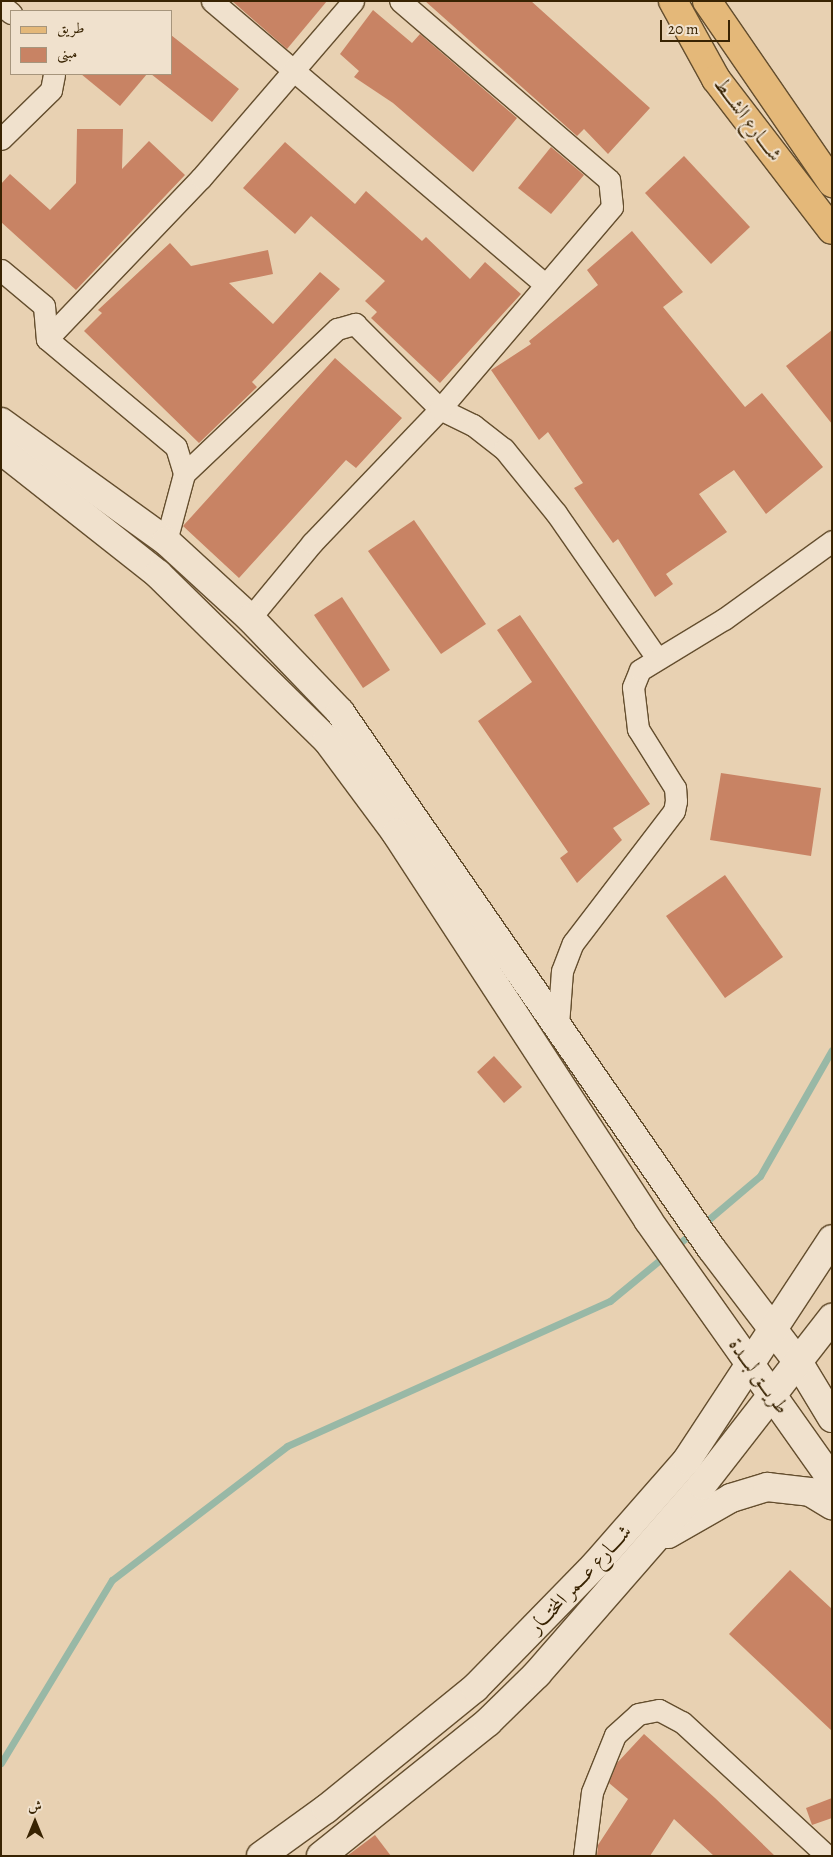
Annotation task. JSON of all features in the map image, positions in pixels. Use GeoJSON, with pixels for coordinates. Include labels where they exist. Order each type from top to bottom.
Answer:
{"type":"FeatureCollection","features":[{"type":"Feature","properties":{"kind":"main road","name":"شــــارع الشـــط"},"geometry":{"type":"LineString","coordinates":[[673,1],[716,79],[832,230]]}},
{"type":"Feature","properties":{"kind":"main road","name":"شــــارع الشـــط"},"geometry":{"type":"LineString","coordinates":[[707,1],[832,183]]}},
{"type":"Feature","properties":{"kind":"street"},"geometry":{"type":"LineString","coordinates":[[212,1],[545,284]]}},
{"type":"Feature","properties":{"kind":"street"},"geometry":{"type":"LineString","coordinates":[[47,339],[146,238],[295,72],[353,1]]}},
{"type":"Feature","properties":{"kind":"street"},"geometry":{"type":"LineString","coordinates":[[250,618],[312,543],[440,410],[612,207],[609,180],[400,1]]}},
{"type":"Feature","properties":{"kind":"street"},"geometry":{"type":"LineString","coordinates":[[1,139],[51,90],[54,75]]}},
{"type":"Feature","properties":{"kind":"street"},"geometry":{"type":"LineString","coordinates":[[1,270],[44,306],[47,339],[166,435],[176,446],[184,474],[166,541]]}},
{"type":"Feature","properties":{"kind":"street"},"geometry":{"type":"LineString","coordinates":[[184,474],[337,329],[348,324],[359,328],[440,410],[487,434],[528,476],[656,657]]}},
{"type":"Feature","properties":{"kind":"street","name":"طريـــق لبـــدة"},"geometry":{"type":"LineString","coordinates":[[1,422],[166,541],[250,618],[340,712],[711,1248],[800,1365],[832,1418]]}},
{"type":"Feature","properties":{"kind":"street","name":"طريـــق لبـــدة"},"geometry":{"type":"LineString","coordinates":[[1,450],[158,574],[327,740],[396,832],[648,1220],[832,1480]]}},
{"type":"Feature","properties":{"kind":"street"},"geometry":{"type":"LineString","coordinates":[[558,1025],[562,971],[573,943],[674,811],[675,788],[638,729],[633,709],[633,687],[640,670],[656,657],[724,619],[832,540]]}},
{"type":"Feature","properties":{"kind":"street","name":"شــــارع عـــمر المختـــار"},"geometry":{"type":"LineString","coordinates":[[261,1856],[326,1809],[475,1688],[527,1637],[687,1460],[832,1239]]}},
{"type":"Feature","properties":{"kind":"street","name":"شــــارع عـــمر المختـــار"},"geometry":{"type":"LineString","coordinates":[[321,1856],[488,1722],[537,1674],[649,1545],[800,1365],[832,1318]]}},
{"type":"Feature","properties":{"kind":"street"},"geometry":{"type":"LineString","coordinates":[[649,1545],[731,1498],[758,1489],[788,1487],[810,1492],[832,1505]]}},
{"type":"Feature","properties":{"kind":"street"},"geometry":{"type":"LineString","coordinates":[[584,1856],[592,1792],[615,1735],[638,1714],[658,1710],[682,1722],[827,1856]]}},
{"type":"Feature","properties":{"kind":"building"},"geometry":{"type":"Polygon","coordinates":[[[232,1],[327,1],[287,49],[232,1]]]}},
{"type":"Feature","properties":{"kind":"building"},"geometry":{"type":"Polygon","coordinates":[[[425,1],[531,1],[650,108],[608,154],[584,129],[577,136],[425,1]]]}},
{"type":"Feature","properties":{"kind":"building"},"geometry":{"type":"Polygon","coordinates":[[[373,10],[412,43],[420,34],[517,118],[473,172],[393,103],[354,77],[359,71],[340,54],[373,10]]]}},
{"type":"Feature","properties":{"kind":"building"},"geometry":{"type":"Polygon","coordinates":[[[172,36],[239,89],[212,122],[152,75],[172,75],[172,36]]]}},
{"type":"Feature","properties":{"kind":"building"},"geometry":{"type":"Polygon","coordinates":[[[82,75],[146,75],[120,106],[82,75]]]}},
{"type":"Feature","properties":{"kind":"building"},"geometry":{"type":"Polygon","coordinates":[[[77,129],[123,129],[122,169],[149,141],[185,175],[76,290],[1,222],[1,184],[10,174],[50,210],[76,183],[77,129]]]}},
{"type":"Feature","properties":{"kind":"building"},"geometry":{"type":"Polygon","coordinates":[[[285,142],[355,204],[366,191],[422,241],[426,237],[470,279],[485,262],[521,294],[440,383],[371,318],[377,312],[365,301],[385,281],[311,216],[295,234],[243,188],[285,142]]]}},
{"type":"Feature","properties":{"kind":"building"},"geometry":{"type":"Polygon","coordinates":[[[551,147],[584,175],[551,214],[518,188],[551,147]]]}},
{"type":"Feature","properties":{"kind":"building"},"geometry":{"type":"Polygon","coordinates":[[[684,156],[750,227],[711,264],[645,193],[684,156]]]}},
{"type":"Feature","properties":{"kind":"building"},"geometry":{"type":"Polygon","coordinates":[[[632,231],[683,292],[663,307],[745,407],[762,393],[823,467],[766,514],[734,470],[699,494],[727,532],[666,574],[673,584],[655,597],[618,539],[613,543],[574,488],[583,483],[548,432],[539,440],[491,370],[531,344],[529,341],[598,285],[587,270],[632,231]]]}},
{"type":"Feature","properties":{"kind":"building"},"geometry":{"type":"Polygon","coordinates":[[[170,243],[191,266],[268,250],[273,274],[229,283],[273,324],[320,272],[340,289],[252,382],[257,387],[199,443],[84,331],[102,313],[98,310],[170,243]]]}},
{"type":"Feature","properties":{"kind":"building"},"geometry":{"type":"Polygon","coordinates":[[[832,330],[832,424],[786,366],[832,330]]]}},
{"type":"Feature","properties":{"kind":"building"},"geometry":{"type":"Polygon","coordinates":[[[335,358],[402,418],[356,468],[346,460],[239,578],[183,526],[335,358]]]}},
{"type":"Feature","properties":{"kind":"building"},"geometry":{"type":"Polygon","coordinates":[[[414,520],[486,624],[441,654],[368,551],[414,520]]]}},
{"type":"Feature","properties":{"kind":"building"},"geometry":{"type":"Polygon","coordinates":[[[342,597],[390,670],[363,688],[314,615],[342,597]]]}},
{"type":"Feature","properties":{"kind":"building"},"geometry":{"type":"Polygon","coordinates":[[[520,615],[650,804],[613,828],[622,840],[577,883],[560,858],[568,852],[478,721],[532,682],[497,630],[520,615]]]}},
{"type":"Feature","properties":{"kind":"building"},"geometry":{"type":"Polygon","coordinates":[[[721,773],[821,788],[811,856],[710,840],[721,773]]]}},
{"type":"Feature","properties":{"kind":"building"},"geometry":{"type":"Polygon","coordinates":[[[725,875],[783,957],[725,998],[666,916],[725,875]]]}},
{"type":"Feature","properties":{"kind":"building"},"geometry":{"type":"Polygon","coordinates":[[[494,1056],[522,1087],[504,1103],[477,1072],[494,1056]]]}},
{"type":"Feature","properties":{"kind":"building"},"geometry":{"type":"Polygon","coordinates":[[[790,1570],[832,1609],[832,1731],[729,1634],[790,1570]]]}},
{"type":"Feature","properties":{"kind":"building"},"geometry":{"type":"Polygon","coordinates":[[[644,1734],[715,1798],[775,1856],[714,1856],[674,1819],[650,1856],[597,1856],[598,1845],[628,1799],[609,1783],[617,1763],[644,1734]]]}},
{"type":"Feature","properties":{"kind":"building"},"geometry":{"type":"Polygon","coordinates":[[[832,1798],[832,1818],[812,1825],[806,1808],[832,1798]]]}},
{"type":"Feature","properties":{"kind":"building"},"geometry":{"type":"Polygon","coordinates":[[[375,1835],[391,1856],[347,1856],[375,1835]]]}},
{"type":"Feature","properties":{"kind":"waterway"},"geometry":{"type":"LineString","coordinates":[[702,1225],[760,1176],[832,1050]]}},
{"type":"Feature","properties":{"kind":"waterway"},"geometry":{"type":"LineString","coordinates":[[675,1247],[693,1232]]}},
{"type":"Feature","properties":{"kind":"waterway"},"geometry":{"type":"LineString","coordinates":[[1,1763],[112,1580],[287,1446],[610,1301],[667,1254]]}}]}
